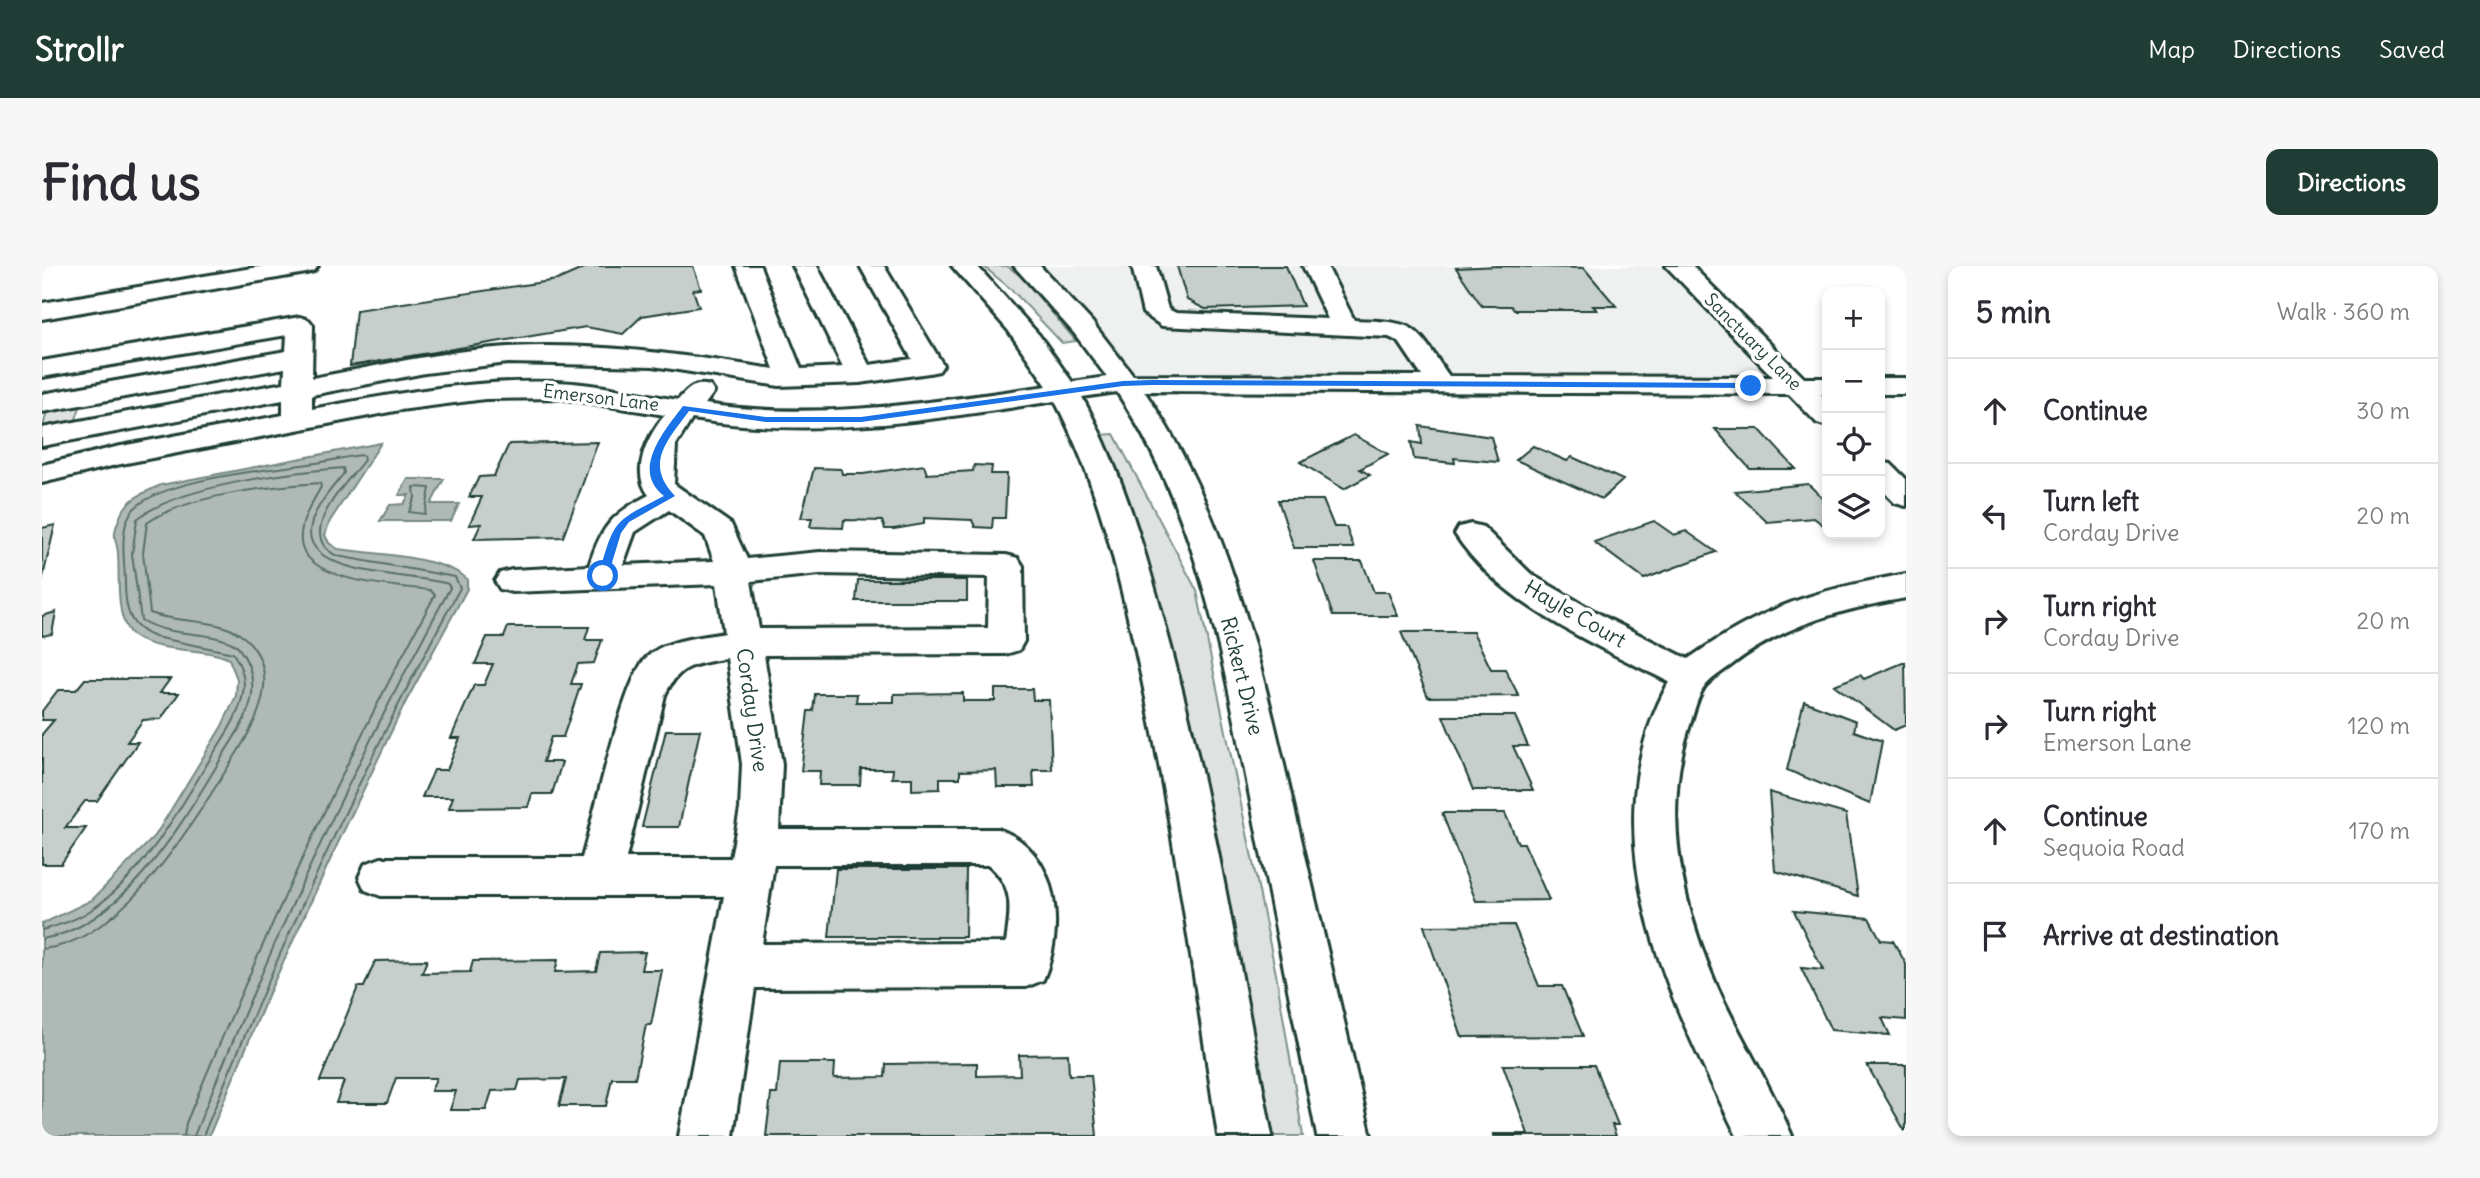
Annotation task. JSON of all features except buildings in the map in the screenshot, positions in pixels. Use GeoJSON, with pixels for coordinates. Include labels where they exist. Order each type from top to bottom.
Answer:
{"type":"FeatureCollection","features":[{"type":"Feature","properties":{"kind":"street"},"geometry":{"type":"LineString","coordinates":[[43,311],[306,266]]}},
{"type":"Feature","properties":{"kind":"street"},"geometry":{"type":"LineString","coordinates":[[748,266],[791,378]]}},
{"type":"Feature","properties":{"kind":"street"},"geometry":{"type":"LineString","coordinates":[[805,266],[860,375]]}},
{"type":"Feature","properties":{"kind":"street"},"geometry":{"type":"LineString","coordinates":[[42,437],[425,365],[508,355],[653,358],[791,378],[860,375],[929,365],[872,266]]}},
{"type":"Feature","properties":{"kind":"street"},"geometry":{"type":"LineString","coordinates":[[964,266],[1020,329],[1064,391],[1105,484],[1144,602],[1169,705],[1245,1136]]}},
{"type":"Feature","properties":{"kind":"street","name":"Rickert Drive"},"geometry":{"type":"LineString","coordinates":[[1026,266],[1093,341],[1150,424],[1207,547],[1253,710],[1344,1136]]}},
{"type":"Feature","properties":{"kind":"street"},"geometry":{"type":"LineString","coordinates":[[1144,266],[1156,313],[1174,323],[1394,329],[1409,337],[1441,384]]}},
{"type":"Feature","properties":{"kind":"street"},"geometry":{"type":"LineString","coordinates":[[1315,266],[1344,326]]}},
{"type":"Feature","properties":{"kind":"street","name":"Sanctuary Lane"},"geometry":{"type":"LineString","coordinates":[[1678,266],[1823,413]]}},
{"type":"Feature","properties":{"kind":"street"},"geometry":{"type":"LineString","coordinates":[[42,369],[300,325],[296,421]]}},
{"type":"Feature","properties":{"kind":"street"},"geometry":{"type":"LineString","coordinates":[[42,403],[299,357]]}},
{"type":"Feature","properties":{"kind":"street","name":"Corday Drive"},"geometry":{"type":"LineString","coordinates":[[706,1136],[753,862],[762,764],[732,572],[719,531],[659,488],[654,462],[659,445],[717,369]]}},
{"type":"Feature","properties":{"kind":"street","name":"Emerson Lane"},"geometry":{"type":"LineString","coordinates":[[42,474],[116,456],[400,401],[485,391],[559,390],[766,420],[828,421],[888,416],[1123,383],[1822,386]]}},
{"type":"Feature","properties":{"kind":"street"},"geometry":{"type":"LineString","coordinates":[[1885,386],[1906,386]]}},
{"type":"Feature","properties":{"kind":"street"},"geometry":{"type":"LineString","coordinates":[[1885,476],[1906,496]]}},
{"type":"Feature","properties":{"kind":"street"},"geometry":{"type":"LineString","coordinates":[[603,576],[616,532],[625,519],[670,496]]}},
{"type":"Feature","properties":{"kind":"street","name":"Hayle Court"},"geometry":{"type":"LineString","coordinates":[[1471,534],[1520,583],[1597,629],[1691,677]]}},
{"type":"Feature","properties":{"kind":"street"},"geometry":{"type":"LineString","coordinates":[[512,581],[732,572],[820,563],[1006,565],[1006,641],[743,642],[676,656],[659,667],[646,695],[599,877]]}},
{"type":"Feature","properties":{"kind":"street"},"geometry":{"type":"LineString","coordinates":[[1765,1136],[1688,977],[1655,858],[1653,825],[1656,771],[1668,726],[1691,677],[1739,639],[1769,622],[1812,605],[1906,586]]}},
{"type":"Feature","properties":{"kind":"street"},"geometry":{"type":"LineString","coordinates":[[381,877],[599,877],[753,862],[998,847],[1020,866],[1034,905],[1026,965],[735,967]]}},
{"type":"Feature","properties":{"kind":"shaded area"},"geometry":{"type":"Polygon","coordinates":[[[983,266],[1007,266],[1022,277],[1076,341],[1062,343],[1011,289],[983,266]]]}},
{"type":"Feature","properties":{"kind":"shaded area"},"geometry":{"type":"Polygon","coordinates":[[[1033,266],[1692,266],[1822,397],[1153,395],[1077,308],[1033,266]]]}},
{"type":"Feature","properties":{"kind":"shaded area"},"geometry":{"type":"Polygon","coordinates":[[[82,401],[74,425],[42,431],[48,407],[82,401]]]}},
{"type":"Feature","properties":{"kind":"shaded area"},"geometry":{"type":"Polygon","coordinates":[[[1114,434],[1197,591],[1276,974],[1303,1136],[1272,1136],[1175,669],[1100,444],[1101,435],[1114,434]]]}},
{"type":"Feature","properties":{"kind":"water"},"geometry":{"type":"Polygon","coordinates":[[[381,443],[330,521],[325,535],[329,543],[338,549],[406,557],[441,565],[467,579],[467,589],[403,707],[337,845],[269,993],[209,1136],[42,1136],[42,924],[92,900],[155,836],[222,726],[236,696],[237,679],[229,659],[206,652],[157,646],[135,637],[128,631],[121,611],[115,535],[122,512],[134,499],[161,485],[381,443]]]}},
{"type":"Feature","properties":{"kind":"water"},"geometry":{"type":"Polygon","coordinates":[[[408,479],[444,479],[431,504],[459,504],[451,521],[380,521],[390,505],[404,504],[409,495],[399,495],[408,479]]]}},
{"type":"Feature","properties":{"kind":"route"},"geometry":{"type":"LineString","coordinates":[[603,576],[616,532],[625,519],[670,496],[659,488],[654,462],[659,445],[686,408],[766,420],[861,419],[1123,383],[1751,386]]}}]}
